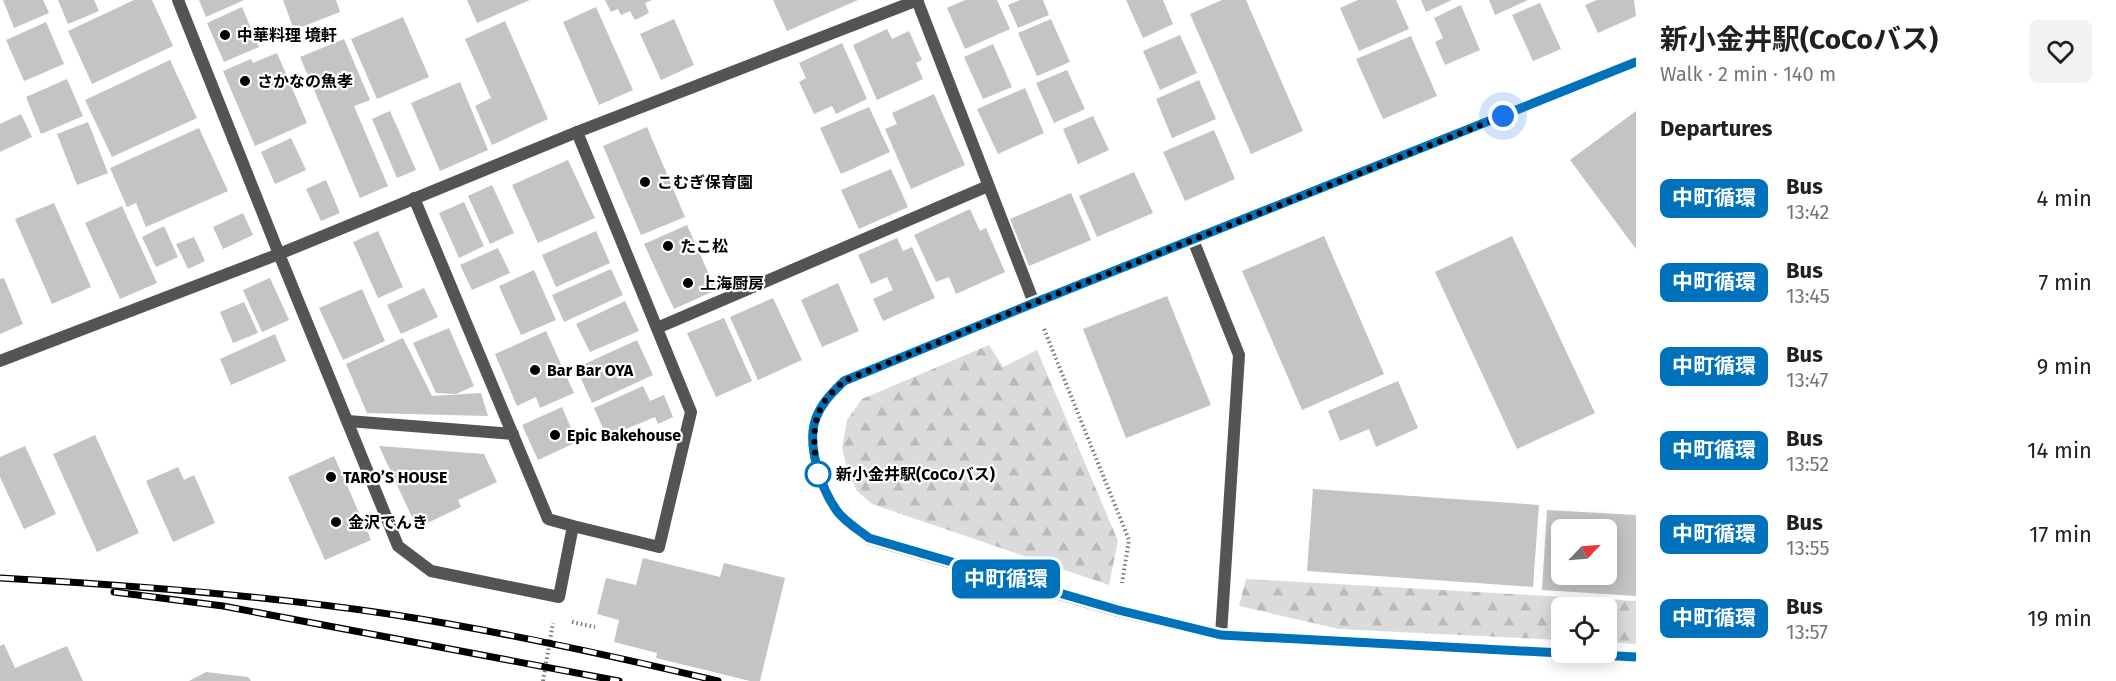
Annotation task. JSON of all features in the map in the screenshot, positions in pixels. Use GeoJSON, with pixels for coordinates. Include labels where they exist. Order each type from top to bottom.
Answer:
{"type":"FeatureCollection","features":[{"type":"Feature","properties":{"kind":"street"},"geometry":{"type":"LineString","coordinates":[[178,0],[398,546],[431,571],[559,597],[573,526]]}},
{"type":"Feature","properties":{"kind":"street"},"geometry":{"type":"LineString","coordinates":[[0,361],[279,254],[576,132],[917,0],[1034,303]]}},
{"type":"Feature","properties":{"kind":"street"},"geometry":{"type":"LineString","coordinates":[[1636,62],[844,381],[825,400],[815,419],[814,442],[818,474],[838,512],[869,538],[1118,610],[1221,635],[1636,657]]}},
{"type":"Feature","properties":{"kind":"street"},"geometry":{"type":"LineString","coordinates":[[414,198],[548,519],[659,547],[691,412],[576,132]]}},
{"type":"Feature","properties":{"kind":"street"},"geometry":{"type":"LineString","coordinates":[[657,328],[988,186]]}},
{"type":"Feature","properties":{"kind":"street"},"geometry":{"type":"LineString","coordinates":[[1193,240],[1239,355],[1221,635]]}},
{"type":"Feature","properties":{"kind":"street"},"geometry":{"type":"LineString","coordinates":[[348,421],[513,434]]}},
{"type":"Feature","properties":{"kind":"path"},"geometry":{"type":"LineString","coordinates":[[1034,303],[1129,540],[1118,610]]}},
{"type":"Feature","properties":{"kind":"path"},"geometry":{"type":"LineString","coordinates":[[543,681],[559,597]]}},
{"type":"Feature","properties":{"kind":"green space"},"geometry":{"type":"Polygon","coordinates":[[[989,345],[1003,367],[1037,350],[1118,541],[1109,585],[872,504],[857,491],[848,472],[842,448],[847,420],[862,399],[989,345]]]}},
{"type":"Feature","properties":{"kind":"green space"},"geometry":{"type":"Polygon","coordinates":[[[1246,579],[1565,597],[1551,597],[1551,640],[1339,629],[1239,606],[1246,579]]]}},
{"type":"Feature","properties":{"kind":"green space"},"geometry":{"type":"Polygon","coordinates":[[[1617,600],[1636,601],[1636,644],[1617,643],[1617,600]]]}},
{"type":"Feature","properties":{"kind":"building"},"geometry":{"type":"Polygon","coordinates":[[[3,0],[43,0],[49,13],[14,28],[3,0]]]}},
{"type":"Feature","properties":{"kind":"building"},"geometry":{"type":"Polygon","coordinates":[[[58,0],[94,0],[99,11],[68,24],[58,0]]]}},
{"type":"Feature","properties":{"kind":"building"},"geometry":{"type":"Polygon","coordinates":[[[134,0],[152,0],[173,46],[92,84],[68,31],[134,0]]]}},
{"type":"Feature","properties":{"kind":"building"},"geometry":{"type":"Polygon","coordinates":[[[199,0],[244,0],[206,17],[199,0]]]}},
{"type":"Feature","properties":{"kind":"building"},"geometry":{"type":"Polygon","coordinates":[[[283,0],[336,0],[340,12],[294,30],[283,0]]]}},
{"type":"Feature","properties":{"kind":"building"},"geometry":{"type":"Polygon","coordinates":[[[467,0],[530,0],[477,23],[467,0]]]}},
{"type":"Feature","properties":{"kind":"building"},"geometry":{"type":"Polygon","coordinates":[[[605,0],[652,0],[645,3],[649,13],[635,20],[630,11],[621,15],[618,9],[611,12],[605,0]]]}},
{"type":"Feature","properties":{"kind":"building"},"geometry":{"type":"Polygon","coordinates":[[[773,0],[858,0],[787,31],[773,0]]]}},
{"type":"Feature","properties":{"kind":"building"},"geometry":{"type":"Polygon","coordinates":[[[965,0],[997,0],[1010,29],[965,49],[947,8],[965,0]]]}},
{"type":"Feature","properties":{"kind":"building"},"geometry":{"type":"Polygon","coordinates":[[[1020,0],[1043,0],[1049,15],[1018,28],[1008,5],[1020,0]]]}},
{"type":"Feature","properties":{"kind":"building"},"geometry":{"type":"Polygon","coordinates":[[[1126,0],[1163,0],[1173,24],[1143,38],[1126,0]]]}},
{"type":"Feature","properties":{"kind":"building"},"geometry":{"type":"Polygon","coordinates":[[[1222,0],[1246,0],[1303,131],[1251,154],[1190,14],[1222,0]]]}},
{"type":"Feature","properties":{"kind":"building"},"geometry":{"type":"Polygon","coordinates":[[[1358,0],[1396,0],[1409,29],[1359,51],[1340,8],[1358,0]]]}},
{"type":"Feature","properties":{"kind":"building"},"geometry":{"type":"Polygon","coordinates":[[[1421,0],[1452,0],[1426,12],[1421,0]]]}},
{"type":"Feature","properties":{"kind":"building"},"geometry":{"type":"Polygon","coordinates":[[[1489,0],[1528,0],[1495,15],[1489,0]]]}},
{"type":"Feature","properties":{"kind":"building"},"geometry":{"type":"Polygon","coordinates":[[[1597,0],[1634,0],[1636,16],[1598,33],[1585,5],[1597,0]]]}},
{"type":"Feature","properties":{"kind":"building"},"geometry":{"type":"Polygon","coordinates":[[[1540,3],[1561,49],[1533,61],[1512,15],[1540,3]]]}},
{"type":"Feature","properties":{"kind":"building"},"geometry":{"type":"Polygon","coordinates":[[[1461,5],[1480,50],[1445,65],[1435,42],[1443,38],[1434,18],[1461,5]]]}},
{"type":"Feature","properties":{"kind":"building"},"geometry":{"type":"Polygon","coordinates":[[[242,7],[259,47],[224,62],[207,23],[242,7]]]}},
{"type":"Feature","properties":{"kind":"building"},"geometry":{"type":"Polygon","coordinates":[[[596,7],[633,90],[599,105],[563,22],[596,7]]]}},
{"type":"Feature","properties":{"kind":"building"},"geometry":{"type":"Polygon","coordinates":[[[403,17],[429,77],[377,99],[351,39],[403,17]]]}},
{"type":"Feature","properties":{"kind":"building"},"geometry":{"type":"Polygon","coordinates":[[[674,19],[694,65],[661,80],[640,34],[674,19]]]}},
{"type":"Feature","properties":{"kind":"building"},"geometry":{"type":"Polygon","coordinates":[[[1051,19],[1070,62],[1037,76],[1018,33],[1051,19]]]}},
{"type":"Feature","properties":{"kind":"building"},"geometry":{"type":"Polygon","coordinates":[[[505,21],[548,119],[492,145],[475,106],[491,98],[465,39],[505,21]]]}},
{"type":"Feature","properties":{"kind":"building"},"geometry":{"type":"Polygon","coordinates":[[[46,22],[64,64],[24,81],[6,40],[46,22]]]}},
{"type":"Feature","properties":{"kind":"building"},"geometry":{"type":"Polygon","coordinates":[[[887,29],[892,39],[909,31],[922,60],[916,63],[923,79],[877,100],[853,45],[887,29]]]}},
{"type":"Feature","properties":{"kind":"building"},"geometry":{"type":"Polygon","coordinates":[[[1180,35],[1197,73],[1160,90],[1143,51],[1180,35]]]}},
{"type":"Feature","properties":{"kind":"building"},"geometry":{"type":"Polygon","coordinates":[[[1411,36],[1437,96],[1383,119],[1356,59],[1411,36]]]}},
{"type":"Feature","properties":{"kind":"building"},"geometry":{"type":"Polygon","coordinates":[[[344,39],[370,100],[354,106],[388,186],[360,198],[300,57],[344,39]]]}},
{"type":"Feature","properties":{"kind":"building"},"geometry":{"type":"Polygon","coordinates":[[[842,43],[867,99],[836,114],[832,106],[814,114],[799,82],[806,78],[799,63],[842,43]]]}},
{"type":"Feature","properties":{"kind":"building"},"geometry":{"type":"Polygon","coordinates":[[[993,44],[1012,87],[983,99],[964,57],[993,44]]]}},
{"type":"Feature","properties":{"kind":"building"},"geometry":{"type":"Polygon","coordinates":[[[277,53],[307,123],[255,146],[223,71],[251,59],[253,63],[277,53]]]}},
{"type":"Feature","properties":{"kind":"building"},"geometry":{"type":"Polygon","coordinates":[[[170,60],[197,118],[112,157],[85,100],[170,60]]]}},
{"type":"Feature","properties":{"kind":"building"},"geometry":{"type":"Polygon","coordinates":[[[1067,70],[1085,109],[1054,123],[1036,83],[1067,70]]]}},
{"type":"Feature","properties":{"kind":"building"},"geometry":{"type":"Polygon","coordinates":[[[67,79],[83,116],[41,134],[26,97],[67,79]]]}},
{"type":"Feature","properties":{"kind":"building"},"geometry":{"type":"Polygon","coordinates":[[[1199,80],[1216,119],[1172,138],[1156,99],[1199,80]]]}},
{"type":"Feature","properties":{"kind":"building"},"geometry":{"type":"Polygon","coordinates":[[[460,82],[488,150],[440,171],[411,103],[460,82]]]}},
{"type":"Feature","properties":{"kind":"building"},"geometry":{"type":"Polygon","coordinates":[[[1025,88],[1044,133],[998,154],[977,109],[1025,88]]]}},
{"type":"Feature","properties":{"kind":"building"},"geometry":{"type":"Polygon","coordinates":[[[934,94],[965,165],[911,189],[885,129],[897,124],[892,113],[934,94]]]}},
{"type":"Feature","properties":{"kind":"building"},"geometry":{"type":"Polygon","coordinates":[[[869,107],[890,152],[841,174],[820,128],[869,107]]]}},
{"type":"Feature","properties":{"kind":"building"},"geometry":{"type":"Polygon","coordinates":[[[390,111],[416,170],[397,178],[372,119],[390,111]]]}},
{"type":"Feature","properties":{"kind":"building"},"geometry":{"type":"Polygon","coordinates":[[[1636,111],[1636,249],[1570,160],[1636,111]]]}},
{"type":"Feature","properties":{"kind":"building"},"geometry":{"type":"Polygon","coordinates":[[[21,114],[32,137],[0,152],[0,124],[21,114]]]}},
{"type":"Feature","properties":{"kind":"building"},"geometry":{"type":"Polygon","coordinates":[[[1093,116],[1109,150],[1078,164],[1063,129],[1093,116]]]}},
{"type":"Feature","properties":{"kind":"building"},"geometry":{"type":"Polygon","coordinates":[[[88,122],[108,173],[77,185],[57,134],[88,122]]]}},
{"type":"Feature","properties":{"kind":"building"},"geometry":{"type":"Polygon","coordinates":[[[647,127],[685,217],[641,235],[603,146],[647,127]]]}},
{"type":"Feature","properties":{"kind":"building"},"geometry":{"type":"Polygon","coordinates":[[[199,128],[228,191],[146,227],[136,203],[127,207],[110,168],[199,128]]]}},
{"type":"Feature","properties":{"kind":"building"},"geometry":{"type":"Polygon","coordinates":[[[1214,130],[1235,179],[1185,201],[1163,152],[1214,130]]]}},
{"type":"Feature","properties":{"kind":"building"},"geometry":{"type":"Polygon","coordinates":[[[291,138],[306,170],[275,184],[261,152],[291,138]]]}},
{"type":"Feature","properties":{"kind":"building"},"geometry":{"type":"Polygon","coordinates":[[[568,160],[595,218],[538,243],[512,185],[568,160]]]}},
{"type":"Feature","properties":{"kind":"building"},"geometry":{"type":"Polygon","coordinates":[[[891,169],[908,207],[859,229],[841,190],[891,169]]]}},
{"type":"Feature","properties":{"kind":"building"},"geometry":{"type":"Polygon","coordinates":[[[1134,172],[1153,213],[1097,237],[1079,196],[1134,172]]]}},
{"type":"Feature","properties":{"kind":"building"},"geometry":{"type":"Polygon","coordinates":[[[326,180],[340,213],[321,221],[306,189],[326,180]]]}},
{"type":"Feature","properties":{"kind":"building"},"geometry":{"type":"Polygon","coordinates":[[[492,185],[514,233],[490,244],[468,196],[492,185]]]}},
{"type":"Feature","properties":{"kind":"building"},"geometry":{"type":"Polygon","coordinates":[[[1071,193],[1091,240],[1029,266],[1010,219],[1071,193]]]}},
{"type":"Feature","properties":{"kind":"building"},"geometry":{"type":"Polygon","coordinates":[[[464,202],[484,246],[459,258],[439,213],[464,202]]]}},
{"type":"Feature","properties":{"kind":"building"},"geometry":{"type":"Polygon","coordinates":[[[54,203],[91,287],[52,304],[15,219],[54,203]]]}},
{"type":"Feature","properties":{"kind":"building"},"geometry":{"type":"Polygon","coordinates":[[[122,206],[157,283],[120,299],[85,223],[122,206]]]}},
{"type":"Feature","properties":{"kind":"building"},"geometry":{"type":"Polygon","coordinates":[[[970,209],[980,231],[986,228],[1005,272],[956,294],[949,277],[936,282],[914,235],[970,209]]]}},
{"type":"Feature","properties":{"kind":"building"},"geometry":{"type":"Polygon","coordinates":[[[243,213],[253,235],[223,249],[213,227],[243,213]]]}},
{"type":"Feature","properties":{"kind":"building"},"geometry":{"type":"Polygon","coordinates":[[[687,225],[716,290],[674,309],[644,244],[687,225]]]}},
{"type":"Feature","properties":{"kind":"building"},"geometry":{"type":"Polygon","coordinates":[[[164,226],[178,257],[156,267],[142,237],[164,226]]]}},
{"type":"Feature","properties":{"kind":"building"},"geometry":{"type":"Polygon","coordinates":[[[378,231],[403,287],[378,298],[353,242],[378,231]]]}},
{"type":"Feature","properties":{"kind":"building"},"geometry":{"type":"Polygon","coordinates":[[[596,231],[610,263],[556,287],[542,255],[596,231]]]}},
{"type":"Feature","properties":{"kind":"building"},"geometry":{"type":"Polygon","coordinates":[[[1324,236],[1384,374],[1302,410],[1242,271],[1324,236]]]}},
{"type":"Feature","properties":{"kind":"building"},"geometry":{"type":"Polygon","coordinates":[[[1512,236],[1595,413],[1517,449],[1435,272],[1512,236]]]}},
{"type":"Feature","properties":{"kind":"building"},"geometry":{"type":"Polygon","coordinates":[[[194,237],[205,261],[188,269],[176,244],[194,237]]]}},
{"type":"Feature","properties":{"kind":"building"},"geometry":{"type":"Polygon","coordinates":[[[897,238],[903,251],[912,247],[935,298],[883,321],[873,299],[893,290],[887,277],[871,284],[858,255],[897,238]]]}},
{"type":"Feature","properties":{"kind":"building"},"geometry":{"type":"Polygon","coordinates":[[[498,248],[510,273],[472,290],[460,265],[498,248]]]}},
{"type":"Feature","properties":{"kind":"building"},"geometry":{"type":"Polygon","coordinates":[[[611,269],[623,295],[564,322],[552,295],[611,269]]]}},
{"type":"Feature","properties":{"kind":"building"},"geometry":{"type":"Polygon","coordinates":[[[534,270],[556,320],[521,335],[499,286],[534,270]]]}},
{"type":"Feature","properties":{"kind":"building"},"geometry":{"type":"Polygon","coordinates":[[[4,278],[23,324],[0,334],[0,279],[4,278]]]}},
{"type":"Feature","properties":{"kind":"building"},"geometry":{"type":"Polygon","coordinates":[[[270,278],[289,320],[262,332],[243,290],[270,278]]]}},
{"type":"Feature","properties":{"kind":"building"},"geometry":{"type":"Polygon","coordinates":[[[838,283],[859,331],[822,347],[801,300],[838,283]]]}},
{"type":"Feature","properties":{"kind":"building"},"geometry":{"type":"Polygon","coordinates":[[[424,288],[438,317],[401,334],[387,305],[424,288]]]}},
{"type":"Feature","properties":{"kind":"building"},"geometry":{"type":"Polygon","coordinates":[[[362,289],[385,341],[343,360],[319,308],[362,289]]]}},
{"type":"Feature","properties":{"kind":"building"},"geometry":{"type":"Polygon","coordinates":[[[1167,296],[1211,405],[1126,438],[1083,329],[1167,296]]]}},
{"type":"Feature","properties":{"kind":"building"},"geometry":{"type":"Polygon","coordinates":[[[773,298],[802,360],[758,380],[730,317],[773,298]]]}},
{"type":"Feature","properties":{"kind":"building"},"geometry":{"type":"Polygon","coordinates":[[[625,301],[639,331],[590,352],[576,324],[625,301]]]}},
{"type":"Feature","properties":{"kind":"building"},"geometry":{"type":"Polygon","coordinates":[[[244,302],[258,333],[233,343],[220,312],[244,302]]]}},
{"type":"Feature","properties":{"kind":"building"},"geometry":{"type":"Polygon","coordinates":[[[724,318],[752,381],[716,397],[687,333],[724,318]]]}},
{"type":"Feature","properties":{"kind":"building"},"geometry":{"type":"Polygon","coordinates":[[[449,328],[474,386],[456,394],[436,393],[413,343],[449,328]]]}},
{"type":"Feature","properties":{"kind":"building"},"geometry":{"type":"Polygon","coordinates":[[[546,331],[574,393],[540,408],[536,397],[517,406],[495,354],[546,331]]]}},
{"type":"Feature","properties":{"kind":"building"},"geometry":{"type":"Polygon","coordinates":[[[275,334],[286,361],[231,385],[220,359],[275,334]]]}},
{"type":"Feature","properties":{"kind":"building"},"geometry":{"type":"Polygon","coordinates":[[[403,338],[432,396],[481,393],[488,416],[367,413],[346,364],[403,338]]]}},
{"type":"Feature","properties":{"kind":"building"},"geometry":{"type":"Polygon","coordinates":[[[637,340],[653,375],[592,403],[576,368],[637,340]]]}},
{"type":"Feature","properties":{"kind":"building"},"geometry":{"type":"Polygon","coordinates":[[[1398,381],[1418,428],[1376,447],[1369,429],[1340,441],[1328,411],[1398,381]]]}},
{"type":"Feature","properties":{"kind":"building"},"geometry":{"type":"Polygon","coordinates":[[[643,386],[650,401],[664,395],[673,417],[658,424],[655,417],[607,437],[594,408],[643,386]]]}},
{"type":"Feature","properties":{"kind":"building"},"geometry":{"type":"Polygon","coordinates":[[[562,407],[577,442],[538,460],[522,425],[562,407]]]}},
{"type":"Feature","properties":{"kind":"building"},"geometry":{"type":"Polygon","coordinates":[[[95,435],[139,533],[97,552],[53,454],[95,435]]]}},
{"type":"Feature","properties":{"kind":"building"},"geometry":{"type":"Polygon","coordinates":[[[25,446],[56,514],[24,529],[0,477],[0,457],[25,446]]]}},
{"type":"Feature","properties":{"kind":"building"},"geometry":{"type":"Polygon","coordinates":[[[379,446],[484,454],[497,482],[458,500],[461,507],[417,528],[379,446]]]}},
{"type":"Feature","properties":{"kind":"building"},"geometry":{"type":"Polygon","coordinates":[[[334,456],[371,540],[325,560],[288,477],[334,456]]]}},
{"type":"Feature","properties":{"kind":"building"},"geometry":{"type":"Polygon","coordinates":[[[178,467],[184,480],[194,475],[215,523],[173,542],[146,481],[178,467]]]}},
{"type":"Feature","properties":{"kind":"building"},"geometry":{"type":"Polygon","coordinates":[[[1313,489],[1539,505],[1533,587],[1307,571],[1313,489]]]}},
{"type":"Feature","properties":{"kind":"building"},"geometry":{"type":"Polygon","coordinates":[[[1547,510],[1636,515],[1636,596],[1542,590],[1547,510]]]}},
{"type":"Feature","properties":{"kind":"building"},"geometry":{"type":"Polygon","coordinates":[[[643,558],[720,577],[724,563],[785,578],[760,681],[750,681],[656,658],[657,653],[614,642],[619,620],[597,614],[606,578],[636,585],[643,558]]]}},
{"type":"Feature","properties":{"kind":"building"},"geometry":{"type":"Polygon","coordinates":[[[4,644],[15,668],[67,646],[83,681],[0,681],[0,646],[4,644]]]}},
{"type":"Feature","properties":{"kind":"building"},"geometry":{"type":"Polygon","coordinates":[[[206,672],[248,677],[251,681],[189,681],[206,672]]]}},
{"type":"Feature","properties":{"kind":"railway"},"geometry":{"type":"LineString","coordinates":[[0,578],[195,592],[292,601],[389,614],[554,644],[718,681]]}},
{"type":"Feature","properties":{"kind":"railway"},"geometry":{"type":"LineString","coordinates":[[114,592],[223,606],[619,681]]}},
{"type":"Feature","properties":{"kind":"bus line","name":"中町循環"},"geometry":{"type":"LineString","coordinates":[[1636,62],[844,381],[825,400],[815,419],[814,442],[818,474],[838,512],[869,538],[1000,578],[1118,610],[1221,635],[1636,657]]}},
{"type":"Feature","properties":{"kind":"place","name":"中華料理 境軒"},"geometry":{"type":"Point","coordinates":[225,35]}},
{"type":"Feature","properties":{"kind":"place","name":"さかなの魚孝"},"geometry":{"type":"Point","coordinates":[245,81]}},
{"type":"Feature","properties":{"kind":"place","name":"こむぎ保育園"},"geometry":{"type":"Point","coordinates":[645,182]}},
{"type":"Feature","properties":{"kind":"place","name":"たこ松"},"geometry":{"type":"Point","coordinates":[668,246]}},
{"type":"Feature","properties":{"kind":"place","name":"上海厨房"},"geometry":{"type":"Point","coordinates":[688,283]}},
{"type":"Feature","properties":{"kind":"place","name":"Bar Bar OYA"},"geometry":{"type":"Point","coordinates":[535,370]}},
{"type":"Feature","properties":{"kind":"place","name":"Epic Bakehouse"},"geometry":{"type":"Point","coordinates":[555,435]}},
{"type":"Feature","properties":{"kind":"place","name":"新小金井駅(CoCoバス)"},"geometry":{"type":"Point","coordinates":[818,474]}},
{"type":"Feature","properties":{"kind":"place","name":"TARO’S HOUSE"},"geometry":{"type":"Point","coordinates":[331,477]}},
{"type":"Feature","properties":{"kind":"place","name":"金沢でんき"},"geometry":{"type":"Point","coordinates":[336,522]}},
{"type":"Feature","properties":{"kind":"route"},"geometry":{"type":"LineString","coordinates":[[818,474],[814,442],[815,419],[825,400],[844,381],[1503,116]]}}]}
